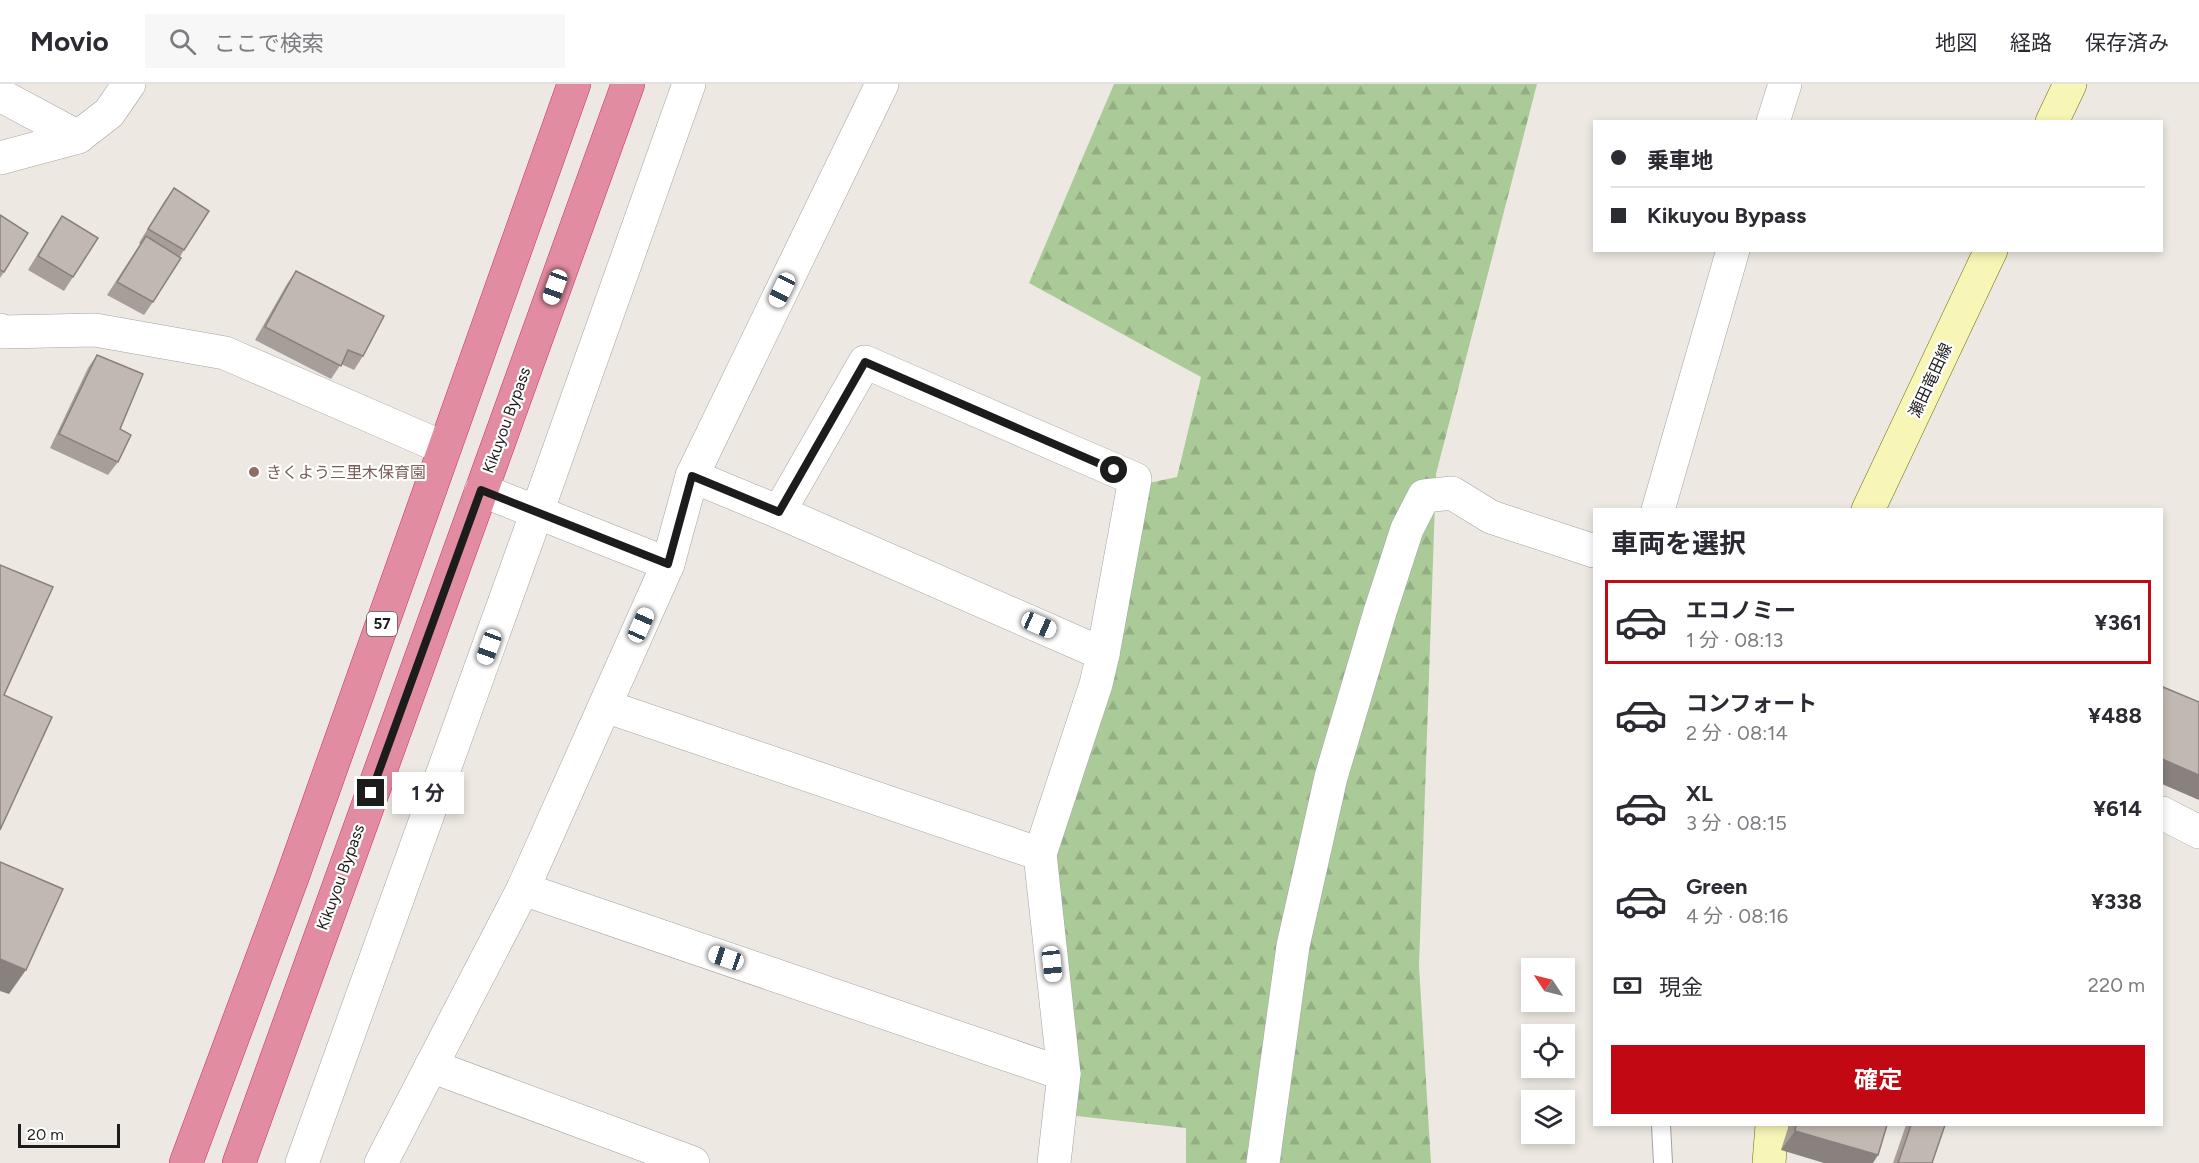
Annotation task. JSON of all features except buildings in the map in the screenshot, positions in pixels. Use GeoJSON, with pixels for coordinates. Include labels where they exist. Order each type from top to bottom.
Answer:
{"type":"FeatureCollection","features":[{"type":"Feature","properties":{"kind":"highway","name":"57"},"geometry":{"type":"LineString","coordinates":[[186,1163],[292,878],[574,84]]}},
{"type":"Feature","properties":{"kind":"highway","name":"Kikuyou Bypass"},"geometry":{"type":"LineString","coordinates":[[239,1163],[628,84]]}},
{"type":"Feature","properties":{"kind":"main road"},"geometry":{"type":"LineString","coordinates":[[2053,120],[2070,84]]}},
{"type":"Feature","properties":{"kind":"main road","name":"瀬田竜田線"},"geometry":{"type":"LineString","coordinates":[[1869,508],[1990,252]]}},
{"type":"Feature","properties":{"kind":"main road"},"geometry":{"type":"LineString","coordinates":[[1769,1163],[1772,1126]]}},
{"type":"Feature","properties":{"kind":"street"},"geometry":{"type":"LineString","coordinates":[[0,158],[78,137],[110,112],[129,84]]}},
{"type":"Feature","properties":{"kind":"street"},"geometry":{"type":"LineString","coordinates":[[302,1163],[689,84]]}},
{"type":"Feature","properties":{"kind":"street"},"geometry":{"type":"LineString","coordinates":[[381,1163],[523,889],[668,564],[692,476],[882,84]]}},
{"type":"Feature","properties":{"kind":"street"},"geometry":{"type":"LineString","coordinates":[[1774,120],[1785,84]]}},
{"type":"Feature","properties":{"kind":"street"},"geometry":{"type":"LineString","coordinates":[[0,95],[78,137]]}},
{"type":"Feature","properties":{"kind":"street"},"geometry":{"type":"LineString","coordinates":[[1659,508],[1731,252]]}},
{"type":"Feature","properties":{"kind":"street"},"geometry":{"type":"LineString","coordinates":[[0,330],[3,332],[95,330],[225,353],[444,448]]}},
{"type":"Feature","properties":{"kind":"street"},"geometry":{"type":"LineString","coordinates":[[779,512],[865,362],[1135,479],[1096,684],[1040,854],[1064,1074],[1054,1163]]}},
{"type":"Feature","properties":{"kind":"street"},"geometry":{"type":"LineString","coordinates":[[692,476],[1103,654]]}},
{"type":"Feature","properties":{"kind":"street"},"geometry":{"type":"LineString","coordinates":[[481,490],[668,564]]}},
{"type":"Feature","properties":{"kind":"street"},"geometry":{"type":"LineString","coordinates":[[1263,1163],[1293,946],[1331,777],[1407,529],[1424,496],[1452,493],[1491,517],[1593,550]]}},
{"type":"Feature","properties":{"kind":"street"},"geometry":{"type":"LineString","coordinates":[[605,706],[1040,854]]}},
{"type":"Feature","properties":{"kind":"street"},"geometry":{"type":"LineString","coordinates":[[2163,814],[2199,832]]}},
{"type":"Feature","properties":{"kind":"street"},"geometry":{"type":"LineString","coordinates":[[523,889],[1064,1074]]}},
{"type":"Feature","properties":{"kind":"street"},"geometry":{"type":"LineString","coordinates":[[431,1066],[693,1163]]}},
{"type":"Feature","properties":{"kind":"lane"},"geometry":{"type":"LineString","coordinates":[[1661,1126],[1663,1163]]}},
{"type":"Feature","properties":{"kind":"green space"},"geometry":{"type":"Polygon","coordinates":[[[1114,84],[1537,84],[1436,474],[1419,966],[1431,1163],[1186,1163],[1186,1128],[1067,1115],[1052,856],[1144,484],[1177,477],[1201,377],[1029,283],[1114,84]]]}},
{"type":"Feature","properties":{"kind":"place","name":"きくよう三里木保育園"},"geometry":{"type":"Point","coordinates":[254,472]}},
{"type":"Feature","properties":{"kind":"route"},"geometry":{"type":"LineString","coordinates":[[371,793],[481,490],[668,564],[692,476],[779,512],[865,362],[1114,470]]}}]}
